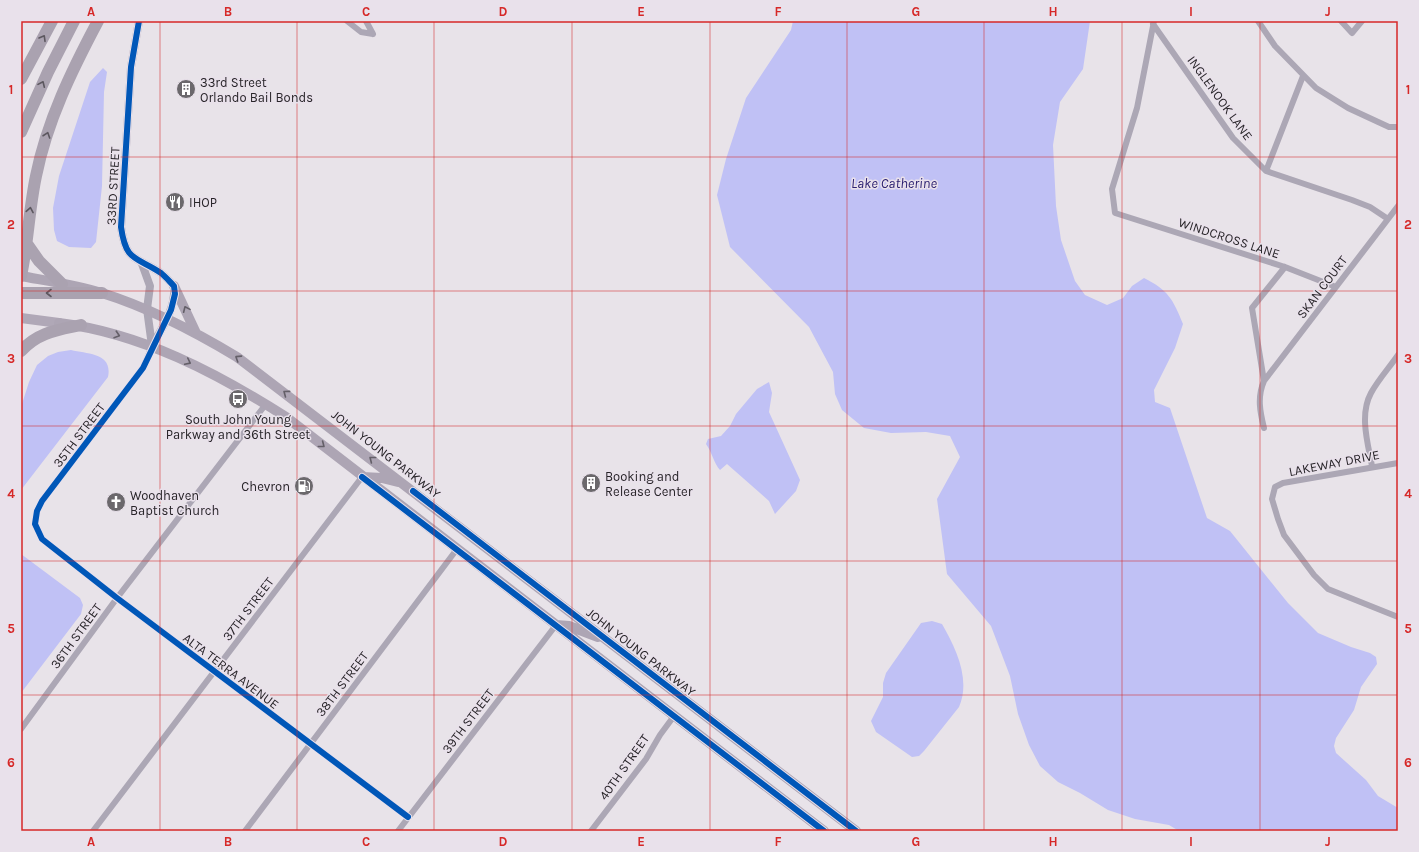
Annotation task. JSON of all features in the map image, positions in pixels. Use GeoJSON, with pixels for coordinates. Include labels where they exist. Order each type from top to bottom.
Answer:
{"type":"FeatureCollection","features":[{"type":"Feature","properties":{"kind":"highway"},"geometry":{"type":"LineString","coordinates":[[21,79],[52,21]]}},
{"type":"Feature","properties":{"kind":"highway"},"geometry":{"type":"LineString","coordinates":[[21,132],[48,72],[74,21]]}},
{"type":"Feature","properties":{"kind":"highway"},"geometry":{"type":"LineString","coordinates":[[21,276],[36,175],[45,141],[56,109],[98,21]]}},
{"type":"Feature","properties":{"kind":"highway"},"geometry":{"type":"LineString","coordinates":[[25,242],[39,261],[62,284]]}},
{"type":"Feature","properties":{"kind":"highway","name":"JOHN YOUNG PARKWAY"},"geometry":{"type":"LineString","coordinates":[[21,276],[102,293],[147,309],[196,333],[261,374],[856,831]]}},
{"type":"Feature","properties":{"kind":"highway"},"geometry":{"type":"LineString","coordinates":[[174,286],[196,333]]}},
{"type":"Feature","properties":{"kind":"highway"},"geometry":{"type":"LineString","coordinates":[[21,293],[102,293]]}},
{"type":"Feature","properties":{"kind":"highway"},"geometry":{"type":"LineString","coordinates":[[59,323],[82,325],[152,346],[215,375],[286,417],[362,477],[824,831]]}},
{"type":"Feature","properties":{"kind":"highway"},"geometry":{"type":"LineString","coordinates":[[21,351],[37,337],[50,331],[82,325]]}},
{"type":"Feature","properties":{"kind":"highway"},"geometry":{"type":"LineString","coordinates":[[362,477],[382,478],[403,483]]}},
{"type":"Feature","properties":{"kind":"highway"},"geometry":{"type":"LineString","coordinates":[[556,625],[569,626],[609,642]]}},
{"type":"Feature","properties":{"kind":"main road"},"geometry":{"type":"LineString","coordinates":[[21,318],[59,323]]}},
{"type":"Feature","properties":{"kind":"street","name":"33RD STREET"},"geometry":{"type":"LineString","coordinates":[[139,21],[131,67],[121,227],[126,249],[132,257],[162,274],[174,286]]}},
{"type":"Feature","properties":{"kind":"street"},"geometry":{"type":"LineString","coordinates":[[347,21],[361,32],[373,34],[366,21]]}},
{"type":"Feature","properties":{"kind":"street"},"geometry":{"type":"LineString","coordinates":[[1258,21],[1275,46],[1303,76],[1334,102],[1389,127],[1398,127]]}},
{"type":"Feature","properties":{"kind":"street"},"geometry":{"type":"LineString","coordinates":[[1341,21],[1352,33],[1362,21]]}},
{"type":"Feature","properties":{"kind":"street","name":"INGLENOOK LANE"},"geometry":{"type":"LineString","coordinates":[[1154,22],[1233,138],[1266,172],[1370,207],[1388,220]]}},
{"type":"Feature","properties":{"kind":"street","name":"WINDCROSS LANE"},"geometry":{"type":"LineString","coordinates":[[1154,22],[1137,108],[1112,189],[1115,212],[1284,267],[1336,287]]}},
{"type":"Feature","properties":{"kind":"street"},"geometry":{"type":"LineString","coordinates":[[1266,172],[1303,76]]}},
{"type":"Feature","properties":{"kind":"street","name":"SKAN COURT"},"geometry":{"type":"LineString","coordinates":[[1264,381],[1398,206]]}},
{"type":"Feature","properties":{"kind":"street","name":"33RD STREET"},"geometry":{"type":"LineString","coordinates":[[142,264],[150,286],[147,309],[152,346]]}},
{"type":"Feature","properties":{"kind":"street"},"geometry":{"type":"LineString","coordinates":[[1264,428],[1260,409],[1260,395],[1264,381],[1252,308],[1284,267]]}},
{"type":"Feature","properties":{"kind":"street"},"geometry":{"type":"LineString","coordinates":[[152,346],[167,319],[173,301],[174,286]]}},
{"type":"Feature","properties":{"kind":"street","name":"35TH STREET"},"geometry":{"type":"LineString","coordinates":[[42,539],[35,524],[37,512],[42,501],[143,368],[152,346]]}},
{"type":"Feature","properties":{"kind":"street"},"geometry":{"type":"LineString","coordinates":[[1372,466],[1365,420],[1370,394],[1398,356]]}},
{"type":"Feature","properties":{"kind":"street","name":"36TH STREET"},"geometry":{"type":"LineString","coordinates":[[21,728],[117,598],[266,404]]}},
{"type":"Feature","properties":{"kind":"street","name":"LAKEWAY DRIVE"},"geometry":{"type":"LineString","coordinates":[[1398,463],[1372,466],[1283,484],[1275,487],[1272,498],[1284,535],[1314,575],[1328,589],[1398,617]]}},
{"type":"Feature","properties":{"kind":"street","name":"37TH STREET"},"geometry":{"type":"LineString","coordinates":[[93,831],[362,477]]}},
{"type":"Feature","properties":{"kind":"street","name":"ALTA TERRA AVENUE"},"geometry":{"type":"LineString","coordinates":[[42,539],[214,672],[408,817]]}},
{"type":"Feature","properties":{"kind":"street","name":"38TH STREET"},"geometry":{"type":"LineString","coordinates":[[245,831],[457,549]]}},
{"type":"Feature","properties":{"kind":"street","name":"39TH STREET"},"geometry":{"type":"LineString","coordinates":[[398,831],[556,625]]}},
{"type":"Feature","properties":{"kind":"street","name":"40TH STREET"},"geometry":{"type":"LineString","coordinates":[[590,831],[646,759],[660,735],[674,716]]}},
{"type":"Feature","properties":{"kind":"water","name":"Lake Catherine"},"geometry":{"type":"Polygon","coordinates":[[[793,21],[1090,21],[1083,69],[1060,102],[1053,145],[1056,206],[1061,240],[1075,281],[1085,295],[1107,305],[1123,298],[1132,286],[1144,278],[1164,291],[1173,302],[1183,324],[1175,348],[1154,390],[1155,402],[1170,408],[1207,518],[1230,531],[1288,603],[1318,633],[1351,647],[1370,653],[1376,657],[1377,664],[1361,687],[1354,710],[1336,738],[1334,746],[1336,753],[1366,780],[1378,796],[1398,808],[1398,831],[1179,831],[1169,825],[1135,819],[1108,810],[1058,782],[1040,766],[1029,745],[1018,714],[1010,676],[991,626],[947,574],[937,499],[960,457],[950,436],[926,432],[891,433],[864,428],[842,410],[835,394],[833,372],[809,327],[730,247],[717,195],[726,159],[746,98],[791,30],[793,21]]]}},
{"type":"Feature","properties":{"kind":"water"},"geometry":{"type":"Polygon","coordinates":[[[103,68],[107,72],[104,92],[102,186],[96,242],[91,248],[69,247],[57,241],[54,230],[53,208],[59,176],[90,82],[103,68]]]}},
{"type":"Feature","properties":{"kind":"water"},"geometry":{"type":"Polygon","coordinates":[[[71,350],[91,354],[103,359],[107,363],[109,369],[108,377],[21,490],[21,407],[29,382],[37,365],[48,356],[58,352],[71,350]]]}},
{"type":"Feature","properties":{"kind":"water"},"geometry":{"type":"Polygon","coordinates":[[[769,382],[772,393],[769,412],[800,480],[796,491],[775,514],[769,501],[727,464],[720,470],[706,444],[708,439],[721,436],[730,426],[736,414],[757,389],[769,382]]]}},
{"type":"Feature","properties":{"kind":"water"},"geometry":{"type":"Polygon","coordinates":[[[21,554],[80,598],[83,605],[81,614],[21,693],[21,554]]]}},
{"type":"Feature","properties":{"kind":"water"},"geometry":{"type":"Polygon","coordinates":[[[932,621],[942,624],[957,654],[963,675],[962,697],[959,707],[924,751],[919,756],[912,757],[876,732],[871,721],[883,697],[883,683],[886,673],[921,623],[932,621]]]}},
{"type":"Feature","properties":{"kind":"cycle path"},"geometry":{"type":"LineString","coordinates":[[139,21],[131,67],[121,227],[126,247],[133,257],[161,273],[174,286],[175,294],[171,310],[143,368],[42,501],[37,511],[35,524],[42,539],[117,598],[408,817]]}},
{"type":"Feature","properties":{"kind":"cycle path"},"geometry":{"type":"LineString","coordinates":[[362,477],[824,831]]}},
{"type":"Feature","properties":{"kind":"cycle path"},"geometry":{"type":"LineString","coordinates":[[413,491],[856,831]]}},
{"type":"Feature","properties":{"kind":"place","name":"33rd Street Orlando Bail Bonds"},"geometry":{"type":"Point","coordinates":[186,89]}},
{"type":"Feature","properties":{"kind":"place","name":"IHOP"},"geometry":{"type":"Point","coordinates":[175,202]}},
{"type":"Feature","properties":{"kind":"place","name":"South John Young Parkway and 36th Street"},"geometry":{"type":"Point","coordinates":[238,399]}},
{"type":"Feature","properties":{"kind":"place","name":"Booking and Release Center"},"geometry":{"type":"Point","coordinates":[591,483]}},
{"type":"Feature","properties":{"kind":"place","name":"Chevron"},"geometry":{"type":"Point","coordinates":[304,486]}},
{"type":"Feature","properties":{"kind":"place","name":"Woodhaven Baptist Church"},"geometry":{"type":"Point","coordinates":[116,502]}}]}
